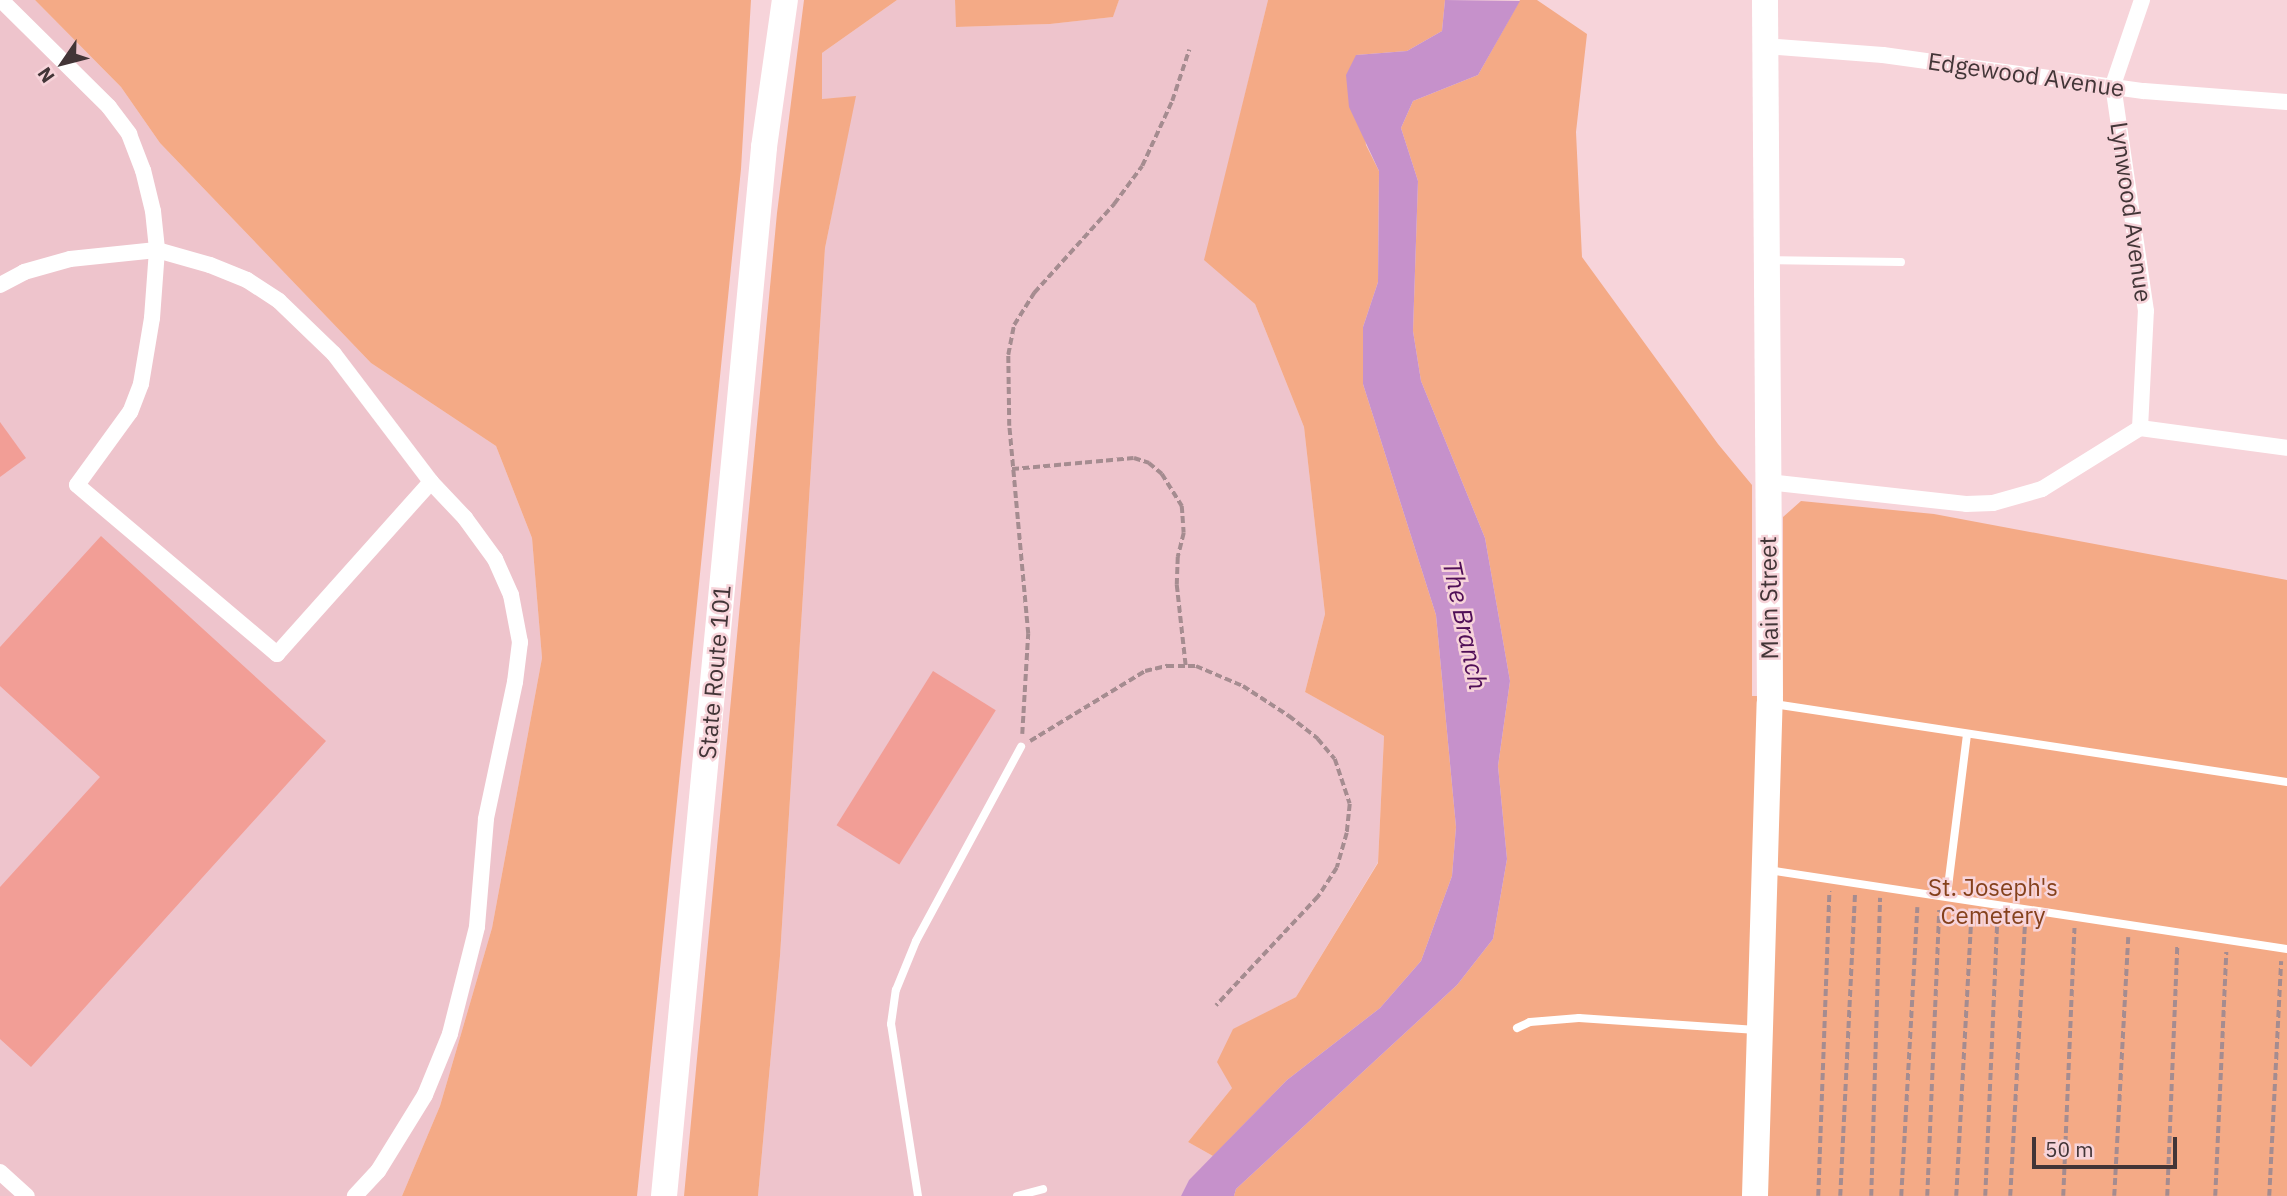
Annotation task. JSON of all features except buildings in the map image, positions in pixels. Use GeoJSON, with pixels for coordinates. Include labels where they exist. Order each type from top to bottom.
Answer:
{"type":"FeatureCollection","features":[{"type":"Feature","properties":{"kind":"highway","name":"State Route 101"},"geometry":{"type":"LineString","coordinates":[[764,147],[770,0]]}},
{"type":"Feature","properties":{"kind":"highway","name":"State Route 101"},"geometry":{"type":"LineString","coordinates":[[664,1196],[764,147],[785,0]]}},
{"type":"Feature","properties":{"kind":"highway","name":"Main Street"},"geometry":{"type":"LineString","coordinates":[[1755,1196],[1770,703],[1765,0]]}},
{"type":"Feature","properties":{"kind":"street"},"geometry":{"type":"LineString","coordinates":[[1,0],[109,107],[129,134],[143,170],[153,211],[157,250],[152,318],[141,384],[130,412],[78,485],[276,654],[431,482]]}},
{"type":"Feature","properties":{"kind":"street","name":"Lynwood Avenue"},"geometry":{"type":"LineString","coordinates":[[2140,429],[2146,311],[2113,85],[2142,0]]}},
{"type":"Feature","properties":{"kind":"street","name":"Edgewood Avenue"},"geometry":{"type":"LineString","coordinates":[[1765,46],[1883,55],[2144,91],[2287,102]]}},
{"type":"Feature","properties":{"kind":"street"},"geometry":{"type":"LineString","coordinates":[[0,285],[24,272],[70,259],[157,250],[210,265],[247,280],[279,301],[334,355],[431,482],[465,518],[495,559],[510,595],[520,642],[515,682],[486,819],[477,927],[450,1034],[425,1095],[378,1171],[355,1196]]}},
{"type":"Feature","properties":{"kind":"street"},"geometry":{"type":"LineString","coordinates":[[1768,482],[1966,504],[1993,503],[2042,489],[2140,429],[2287,448]]}},
{"type":"Feature","properties":{"kind":"street"},"geometry":{"type":"LineString","coordinates":[[0,1172],[27,1196]]}},
{"type":"Feature","properties":{"kind":"lane"},"geometry":{"type":"LineString","coordinates":[[1766,260],[1901,262]]}},
{"type":"Feature","properties":{"kind":"lane"},"geometry":{"type":"LineString","coordinates":[[1770,703],[2287,782]]}},
{"type":"Feature","properties":{"kind":"lane"},"geometry":{"type":"LineString","coordinates":[[1944,895],[1967,734]]}},
{"type":"Feature","properties":{"kind":"lane"},"geometry":{"type":"LineString","coordinates":[[918,1196],[891,1024],[896,990],[916,941],[1021,747]]}},
{"type":"Feature","properties":{"kind":"lane"},"geometry":{"type":"LineString","coordinates":[[1765,869],[2285,949]]}},
{"type":"Feature","properties":{"kind":"lane"},"geometry":{"type":"LineString","coordinates":[[1517,1028],[1547,1019],[1579,1018],[1760,1030]]}},
{"type":"Feature","properties":{"kind":"lane"},"geometry":{"type":"LineString","coordinates":[[1017,1196],[1043,1189]]}},
{"type":"Feature","properties":{"kind":"path"},"geometry":{"type":"LineString","coordinates":[[1021,747],[1028,634],[1012,469],[1007,355],[1014,325],[1034,293],[1114,204],[1142,166],[1172,101],[1189,50]]}},
{"type":"Feature","properties":{"kind":"path"},"geometry":{"type":"LineString","coordinates":[[1012,469],[1134,458],[1149,463],[1162,474],[1182,506],[1184,533],[1178,557],[1177,585],[1186,666]]}},
{"type":"Feature","properties":{"kind":"path"},"geometry":{"type":"LineString","coordinates":[[1021,747],[1145,671],[1196,666],[1243,686],[1318,739],[1335,759],[1350,804],[1347,833],[1337,868],[1318,897],[1216,1006]]}},
{"type":"Feature","properties":{"kind":"path"},"geometry":{"type":"LineString","coordinates":[[1818,1196],[1829,878]]}},
{"type":"Feature","properties":{"kind":"path"},"geometry":{"type":"LineString","coordinates":[[1840,1196],[1856,882]]}},
{"type":"Feature","properties":{"kind":"path"},"geometry":{"type":"LineString","coordinates":[[1871,1196],[1880,885]]}},
{"type":"Feature","properties":{"kind":"path"},"geometry":{"type":"LineString","coordinates":[[1901,1196],[1918,891]]}},
{"type":"Feature","properties":{"kind":"path"},"geometry":{"type":"LineString","coordinates":[[1927,1196],[1944,895]]}},
{"type":"Feature","properties":{"kind":"path"},"geometry":{"type":"LineString","coordinates":[[1956,1196],[1971,899]]}},
{"type":"Feature","properties":{"kind":"path"},"geometry":{"type":"LineString","coordinates":[[1985,1196],[1998,903]]}},
{"type":"Feature","properties":{"kind":"path"},"geometry":{"type":"LineString","coordinates":[[2010,1196],[2026,908]]}},
{"type":"Feature","properties":{"kind":"path"},"geometry":{"type":"LineString","coordinates":[[2063,1196],[2075,915]]}},
{"type":"Feature","properties":{"kind":"path"},"geometry":{"type":"LineString","coordinates":[[2114,1196],[2129,924]]}},
{"type":"Feature","properties":{"kind":"path"},"geometry":{"type":"LineString","coordinates":[[2167,1196],[2178,932]]}},
{"type":"Feature","properties":{"kind":"path"},"geometry":{"type":"LineString","coordinates":[[2215,1196],[2226,940]]}},
{"type":"Feature","properties":{"kind":"path"},"geometry":{"type":"LineString","coordinates":[[2269,1196],[2285,949]]}},
{"type":"Feature","properties":{"kind":"shaded area"},"geometry":{"type":"Polygon","coordinates":[[[0,0],[35,0],[121,87],[160,143],[371,363],[496,446],[532,538],[542,658],[492,928],[440,1106],[402,1196],[0,1196],[0,0]]]}},
{"type":"Feature","properties":{"kind":"shaded area"},"geometry":{"type":"Polygon","coordinates":[[[897,0],[955,0],[957,27],[1050,24],[1113,17],[1119,0],[1268,0],[1205,260],[1255,304],[1304,427],[1325,614],[1305,692],[1384,736],[1378,862],[1296,997],[1233,1030],[1232,1088],[1188,1142],[1213,1156],[1189,1180],[1181,1196],[758,1196],[780,956],[825,248],[855,97],[822,99],[822,53],[897,0]]]}},
{"type":"Feature","properties":{"kind":"green space"},"geometry":{"type":"Polygon","coordinates":[[[35,0],[751,0],[741,169],[637,1196],[402,1196],[440,1106],[492,928],[542,658],[532,538],[496,446],[371,363],[160,143],[121,87],[35,0]]]}},
{"type":"Feature","properties":{"kind":"green space"},"geometry":{"type":"Polygon","coordinates":[[[804,0],[897,0],[822,53],[822,99],[856,96],[825,248],[780,956],[758,1196],[684,1196],[777,213],[804,0]]]}},
{"type":"Feature","properties":{"kind":"green space"},"geometry":{"type":"Polygon","coordinates":[[[955,0],[1119,0],[1113,17],[1050,24],[956,27],[955,0]]]}},
{"type":"Feature","properties":{"kind":"green space"},"geometry":{"type":"Polygon","coordinates":[[[1268,0],[1445,0],[1442,31],[1407,51],[1356,55],[1366,145],[1379,171],[1378,282],[1363,327],[1363,384],[1436,615],[1456,827],[1452,876],[1421,961],[1380,1008],[1287,1080],[1213,1156],[1188,1142],[1232,1088],[1217,1062],[1233,1029],[1296,997],[1378,863],[1384,736],[1305,692],[1325,614],[1304,427],[1255,304],[1204,260],[1268,0]]]}},
{"type":"Feature","properties":{"kind":"green space","name":"St. Joseph's Cemetery"},"geometry":{"type":"Polygon","coordinates":[[[1520,0],[1537,0],[1587,34],[1576,132],[1582,257],[1718,444],[1752,485],[1752,696],[1783,696],[1783,517],[1801,501],[1934,514],[2287,580],[2287,1196],[1234,1196],[1236,1189],[1457,985],[1493,939],[1507,859],[1498,766],[1510,681],[1485,538],[1421,381],[1413,331],[1418,181],[1401,128],[1413,101],[1478,75],[1520,0]]]}},
{"type":"Feature","properties":{"kind":"water","name":"The Branch"},"geometry":{"type":"Polygon","coordinates":[[[1445,0],[1520,1],[1478,75],[1413,101],[1401,128],[1418,181],[1413,331],[1421,381],[1485,538],[1510,681],[1498,766],[1507,859],[1493,939],[1457,985],[1236,1189],[1234,1196],[1181,1196],[1189,1180],[1287,1080],[1380,1008],[1421,961],[1452,876],[1456,827],[1436,615],[1363,384],[1363,327],[1378,282],[1379,171],[1349,107],[1346,75],[1356,55],[1407,51],[1442,31],[1445,0]]]}}]}
